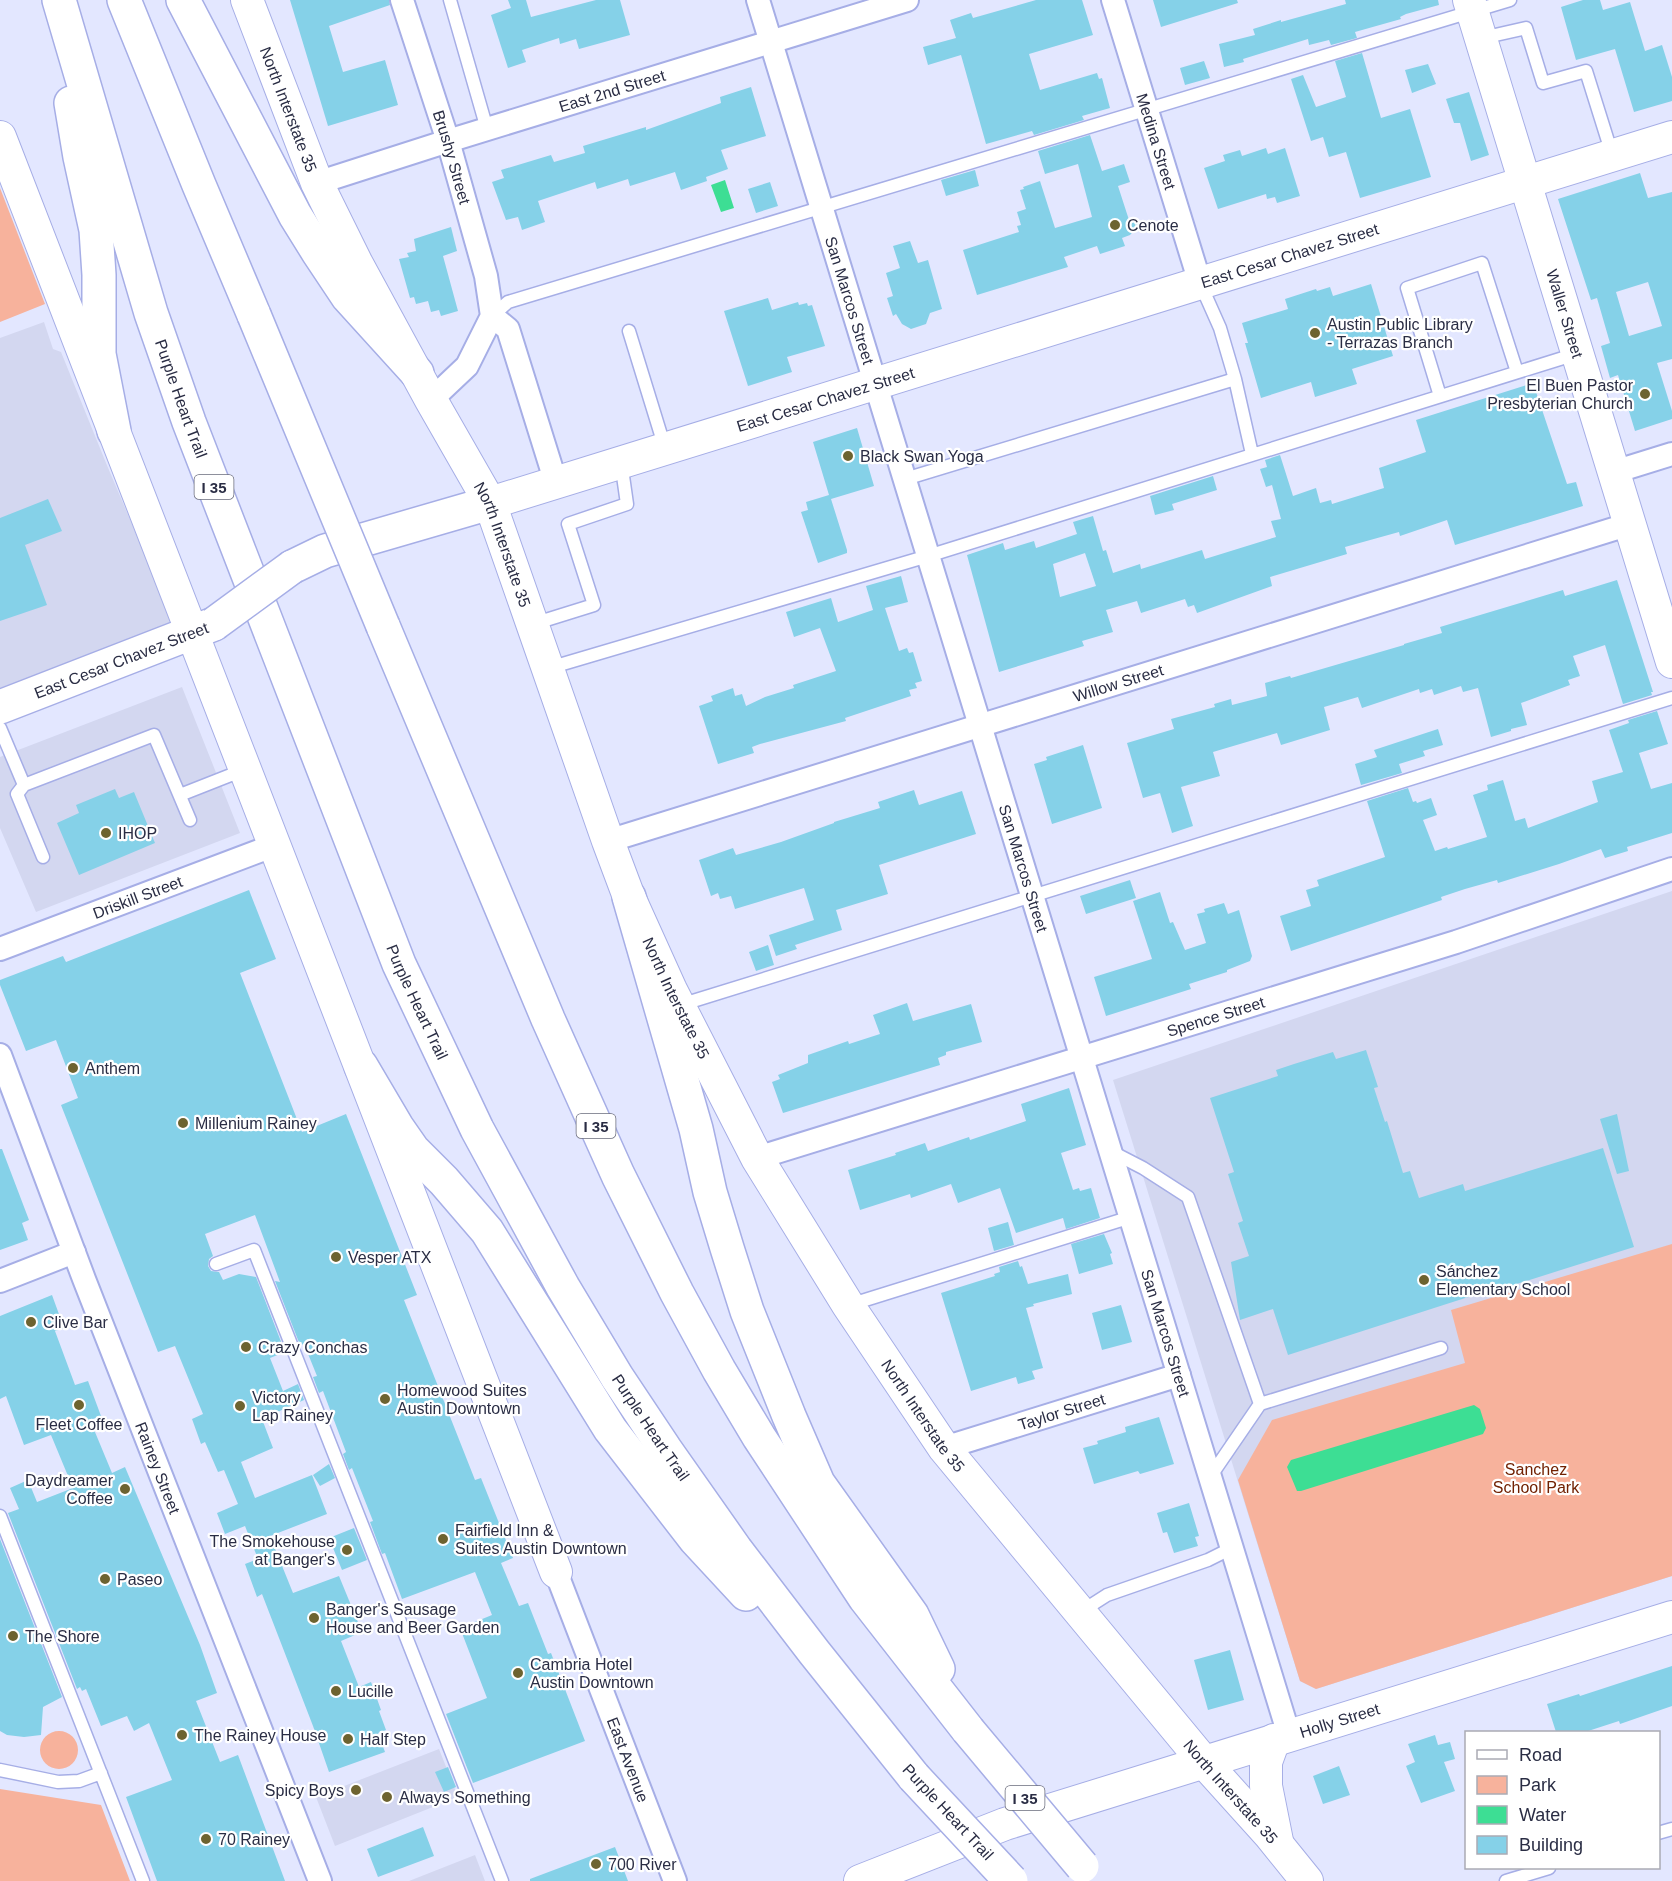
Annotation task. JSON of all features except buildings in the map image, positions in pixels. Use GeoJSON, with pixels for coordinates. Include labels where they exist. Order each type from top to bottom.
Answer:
{"type":"FeatureCollection","features":[{"type":"Feature","properties":{"kind":"main road"},"geometry":{"type":"LineString","coordinates":[[58,0],[78,146],[96,230],[99,275],[99,354],[114,431]]}},
{"type":"Feature","properties":{"kind":"main road","name":"Purple Heart Trail"},"geometry":{"type":"LineString","coordinates":[[58,0],[151,313],[189,422],[399,964],[477,1129],[563,1287],[617,1377],[743,1559],[914,1777],[1011,1881]]}},
{"type":"Feature","properties":{"kind":"main road","name":"I 35"},"geometry":{"type":"LineString","coordinates":[[124,0],[199,185],[548,1019],[618,1175],[677,1293],[759,1437],[858,1588],[968,1730],[1089,1873]]}},
{"type":"Feature","properties":{"kind":"main road"},"geometry":{"type":"LineString","coordinates":[[183,0],[295,215],[318,252],[348,297],[424,386]]}},
{"type":"Feature","properties":{"kind":"main road","name":"North Interstate 35"},"geometry":{"type":"LineString","coordinates":[[247,0],[317,183],[357,264],[490,503],[629,897],[679,1006],[757,1158],[848,1305],[944,1448],[1204,1762],[1307,1881]]}},
{"type":"Feature","properties":{"kind":"main road","name":"Waller Street"},"geometry":{"type":"LineString","coordinates":[[1474,17],[1672,662]]}},
{"type":"Feature","properties":{"kind":"main road"},"geometry":{"type":"LineString","coordinates":[[0,136],[114,431],[203,628],[246,769],[556,1572]]}},
{"type":"Feature","properties":{"kind":"main road","name":"East Cesar Chavez Street"},"geometry":{"type":"LineString","coordinates":[[0,707],[203,628],[292,567],[325,551],[556,483],[1672,137]]}},
{"type":"Feature","properties":{"kind":"main road"},"geometry":{"type":"LineString","coordinates":[[629,897],[696,1129],[710,1192],[726,1248],[747,1311],[789,1416],[818,1483],[912,1615],[968,1730]]}},
{"type":"Feature","properties":{"kind":"main road"},"geometry":{"type":"LineString","coordinates":[[361,1066],[413,1150],[463,1201],[487,1231],[593,1403],[648,1480],[695,1539],[914,1777]]}},
{"type":"Feature","properties":{"kind":"main road","name":"Holly Street"},"geometry":{"type":"LineString","coordinates":[[860,1881],[1005,1824],[1672,1617]]}},
{"type":"Feature","properties":{"kind":"main road"},"geometry":{"type":"LineString","coordinates":[[1278,1845],[1266,1786],[1266,1762],[1282,1738]]}},
{"type":"Feature","properties":{"kind":"street","name":"Brushy Street"},"geometry":{"type":"LineString","coordinates":[[402,0],[448,141],[486,276],[492,316]]}},
{"type":"Feature","properties":{"kind":"street","name":"San Marcos Street"},"geometry":{"type":"LineString","coordinates":[[758,0],[1232,1548],[1282,1738]]}},
{"type":"Feature","properties":{"kind":"street","name":"East 2nd Street"},"geometry":{"type":"LineString","coordinates":[[317,183],[907,0]]}},
{"type":"Feature","properties":{"kind":"street","name":"Medina Street"},"geometry":{"type":"LineString","coordinates":[[1113,0],[1200,283]]}},
{"type":"Feature","properties":{"kind":"street"},"geometry":{"type":"LineString","coordinates":[[424,386],[467,366],[492,316],[508,328],[556,483]]}},
{"type":"Feature","properties":{"kind":"street"},"geometry":{"type":"LineString","coordinates":[[1614,472],[1672,454]]}},
{"type":"Feature","properties":{"kind":"street","name":"Willow Street"},"geometry":{"type":"LineString","coordinates":[[608,841],[1630,524]]}},
{"type":"Feature","properties":{"kind":"street","name":"Driskill Street"},"geometry":{"type":"LineString","coordinates":[[0,949],[275,845]]}},
{"type":"Feature","properties":{"kind":"street","name":"Spence Street"},"geometry":{"type":"LineString","coordinates":[[757,1158],[1456,942],[1672,870]]}},
{"type":"Feature","properties":{"kind":"street","name":"Rainey Street"},"geometry":{"type":"LineString","coordinates":[[0,1055],[74,1251],[320,1881]]}},
{"type":"Feature","properties":{"kind":"street"},"geometry":{"type":"LineString","coordinates":[[0,1281],[74,1251]]}},
{"type":"Feature","properties":{"kind":"street","name":"Taylor Street"},"geometry":{"type":"LineString","coordinates":[[944,1448],[1179,1375]]}},
{"type":"Feature","properties":{"kind":"street","name":"East Avenue"},"geometry":{"type":"LineString","coordinates":[[556,1572],[675,1881]]}},
{"type":"Feature","properties":{"kind":"lane"},"geometry":{"type":"LineString","coordinates":[[450,0],[487,129]]}},
{"type":"Feature","properties":{"kind":"lane"},"geometry":{"type":"LineString","coordinates":[[492,316],[508,303],[1147,110],[1474,17],[1510,0]]}},
{"type":"Feature","properties":{"kind":"lane"},"geometry":{"type":"LineString","coordinates":[[1474,17],[1526,28],[1543,83],[1586,71],[1613,155]]}},
{"type":"Feature","properties":{"kind":"lane"},"geometry":{"type":"LineString","coordinates":[[1440,396],[1407,288],[1482,263],[1517,372]]}},
{"type":"Feature","properties":{"kind":"lane"},"geometry":{"type":"LineString","coordinates":[[1200,283],[1220,328],[1235,379],[1252,454]]}},
{"type":"Feature","properties":{"kind":"lane"},"geometry":{"type":"LineString","coordinates":[[629,331],[665,449]]}},
{"type":"Feature","properties":{"kind":"lane"},"geometry":{"type":"LineString","coordinates":[[548,669],[928,556],[1577,353]]}},
{"type":"Feature","properties":{"kind":"lane"},"geometry":{"type":"LineString","coordinates":[[905,479],[1235,379]]}},
{"type":"Feature","properties":{"kind":"lane"},"geometry":{"type":"LineString","coordinates":[[532,624],[594,605],[568,524],[627,504],[621,462]]}},
{"type":"Feature","properties":{"kind":"lane"},"geometry":{"type":"LineString","coordinates":[[679,1006],[1672,698]]}},
{"type":"Feature","properties":{"kind":"lane"},"geometry":{"type":"LineString","coordinates":[[0,728],[24,785]]}},
{"type":"Feature","properties":{"kind":"lane"},"geometry":{"type":"LineString","coordinates":[[43,857],[17,794],[24,785],[154,735],[190,820]]}},
{"type":"Feature","properties":{"kind":"lane"},"geometry":{"type":"LineString","coordinates":[[180,795],[246,769]]}},
{"type":"Feature","properties":{"kind":"lane"},"geometry":{"type":"LineString","coordinates":[[1110,1151],[1143,1168],[1188,1197],[1260,1404]]}},
{"type":"Feature","properties":{"kind":"lane"},"geometry":{"type":"LineString","coordinates":[[848,1305],[1131,1218]]}},
{"type":"Feature","properties":{"kind":"lane"},"geometry":{"type":"LineString","coordinates":[[216,1264],[254,1250],[502,1881]]}},
{"type":"Feature","properties":{"kind":"lane"},"geometry":{"type":"LineString","coordinates":[[1210,1477],[1260,1404],[1441,1348]]}},
{"type":"Feature","properties":{"kind":"lane"},"geometry":{"type":"LineString","coordinates":[[0,1516],[143,1881]]}},
{"type":"Feature","properties":{"kind":"lane"},"geometry":{"type":"LineString","coordinates":[[1080,1612],[1107,1595],[1208,1560],[1232,1548]]}},
{"type":"Feature","properties":{"kind":"lane"},"geometry":{"type":"LineString","coordinates":[[0,1770],[58,1782],[79,1782],[101,1773]]}},
{"type":"Feature","properties":{"kind":"lane"},"geometry":{"type":"LineString","coordinates":[[1506,1881],[1546,1869]]}},
{"type":"Feature","properties":{"kind":"shaded area"},"geometry":{"type":"Polygon","coordinates":[[[44,322],[53,349],[61,352],[174,623],[0,688],[0,338],[44,322]]]}},
{"type":"Feature","properties":{"kind":"shaded area"},"geometry":{"type":"Polygon","coordinates":[[[182,687],[240,833],[36,912],[0,828],[0,757],[182,687]]]}},
{"type":"Feature","properties":{"kind":"shaded area","name":"Sánchez Elementary School"},"geometry":{"type":"Polygon","coordinates":[[[1672,891],[1672,1576],[1316,1689],[1300,1681],[1113,1080],[1672,891]]]}},
{"type":"Feature","properties":{"kind":"shaded area","name":"Always Something"},"geometry":{"type":"Polygon","coordinates":[[[439,1749],[458,1797],[335,1846],[316,1797],[439,1749]]]}},
{"type":"Feature","properties":{"kind":"shaded area"},"geometry":{"type":"Polygon","coordinates":[[[475,1855],[485,1881],[409,1881],[475,1855]]]}},
{"type":"Feature","properties":{"kind":"green space"},"geometry":{"type":"Polygon","coordinates":[[[0,188],[45,304],[0,322],[0,188]]]}},
{"type":"Feature","properties":{"kind":"green space","name":"Sanchez School Park"},"geometry":{"type":"Polygon","coordinates":[[[1672,1244],[1672,1576],[1316,1689],[1300,1681],[1238,1480],[1272,1420],[1465,1363],[1451,1310],[1672,1244]]]}},
{"type":"Feature","properties":{"kind":"green space"},"geometry":{"type":"Polygon","coordinates":[[[59,1731],[72,1737],[78,1750],[72,1763],[59,1769],[46,1763],[40,1750],[46,1737],[59,1731]]]}},
{"type":"Feature","properties":{"kind":"green space"},"geometry":{"type":"Polygon","coordinates":[[[0,1789],[101,1805],[130,1881],[0,1881],[0,1789]]]}},
{"type":"Feature","properties":{"kind":"water"},"geometry":{"type":"Polygon","coordinates":[[[725,180],[734,208],[721,212],[711,185],[725,180]]]}},
{"type":"Feature","properties":{"kind":"water"},"geometry":{"type":"Polygon","coordinates":[[[1474,1405],[1480,1409],[1486,1428],[1483,1434],[1301,1491],[1297,1491],[1287,1467],[1291,1460],[1474,1405]]]}},
{"type":"Feature","properties":{"kind":"place","name":"Cenote"},"geometry":{"type":"Point","coordinates":[1115,225]}},
{"type":"Feature","properties":{"kind":"place","name":"Austin Public Library - Terrazas Branch"},"geometry":{"type":"Point","coordinates":[1315,333]}},
{"type":"Feature","properties":{"kind":"place","name":"El Buen Pastor Presbyterian Church"},"geometry":{"type":"Point","coordinates":[1645,394]}},
{"type":"Feature","properties":{"kind":"place","name":"Black Swan Yoga"},"geometry":{"type":"Point","coordinates":[848,456]}},
{"type":"Feature","properties":{"kind":"place","name":"IHOP"},"geometry":{"type":"Point","coordinates":[106,833]}},
{"type":"Feature","properties":{"kind":"place","name":"Anthem"},"geometry":{"type":"Point","coordinates":[73,1068]}},
{"type":"Feature","properties":{"kind":"place","name":"Millenium Rainey"},"geometry":{"type":"Point","coordinates":[183,1123]}},
{"type":"Feature","properties":{"kind":"place","name":"Vesper ATX"},"geometry":{"type":"Point","coordinates":[336,1257]}},
{"type":"Feature","properties":{"kind":"place","name":"Sánchez Elementary School"},"geometry":{"type":"Point","coordinates":[1424,1280]}},
{"type":"Feature","properties":{"kind":"place","name":"Clive Bar"},"geometry":{"type":"Point","coordinates":[31,1322]}},
{"type":"Feature","properties":{"kind":"place","name":"Crazy Conchas"},"geometry":{"type":"Point","coordinates":[246,1347]}},
{"type":"Feature","properties":{"kind":"place","name":"Homewood Suites Austin Downtown"},"geometry":{"type":"Point","coordinates":[385,1399]}},
{"type":"Feature","properties":{"kind":"place","name":"Fleet Coffee"},"geometry":{"type":"Point","coordinates":[79,1405]}},
{"type":"Feature","properties":{"kind":"place","name":"Victory Lap Rainey"},"geometry":{"type":"Point","coordinates":[240,1406]}},
{"type":"Feature","properties":{"kind":"place","name":"Daydreamer Coffee"},"geometry":{"type":"Point","coordinates":[125,1489]}},
{"type":"Feature","properties":{"kind":"place","name":"Fairfield Inn & Suites Austin Downtown"},"geometry":{"type":"Point","coordinates":[443,1539]}},
{"type":"Feature","properties":{"kind":"place","name":"The Smokehouse at Banger's"},"geometry":{"type":"Point","coordinates":[347,1550]}},
{"type":"Feature","properties":{"kind":"place","name":"Paseo"},"geometry":{"type":"Point","coordinates":[105,1579]}},
{"type":"Feature","properties":{"kind":"place","name":"Banger's Sausage House and Beer Garden"},"geometry":{"type":"Point","coordinates":[314,1618]}},
{"type":"Feature","properties":{"kind":"place","name":"The Shore"},"geometry":{"type":"Point","coordinates":[13,1636]}},
{"type":"Feature","properties":{"kind":"place","name":"Cambria Hotel Austin Downtown"},"geometry":{"type":"Point","coordinates":[518,1673]}},
{"type":"Feature","properties":{"kind":"place","name":"Lucille"},"geometry":{"type":"Point","coordinates":[336,1691]}},
{"type":"Feature","properties":{"kind":"place","name":"The Rainey House"},"geometry":{"type":"Point","coordinates":[182,1735]}},
{"type":"Feature","properties":{"kind":"place","name":"Half Step"},"geometry":{"type":"Point","coordinates":[348,1739]}},
{"type":"Feature","properties":{"kind":"place","name":"Spicy Boys"},"geometry":{"type":"Point","coordinates":[356,1790]}},
{"type":"Feature","properties":{"kind":"place","name":"Always Something"},"geometry":{"type":"Point","coordinates":[387,1797]}},
{"type":"Feature","properties":{"kind":"place","name":"70 Rainey"},"geometry":{"type":"Point","coordinates":[206,1839]}},
{"type":"Feature","properties":{"kind":"place","name":"700 River"},"geometry":{"type":"Point","coordinates":[596,1864]}}]}
